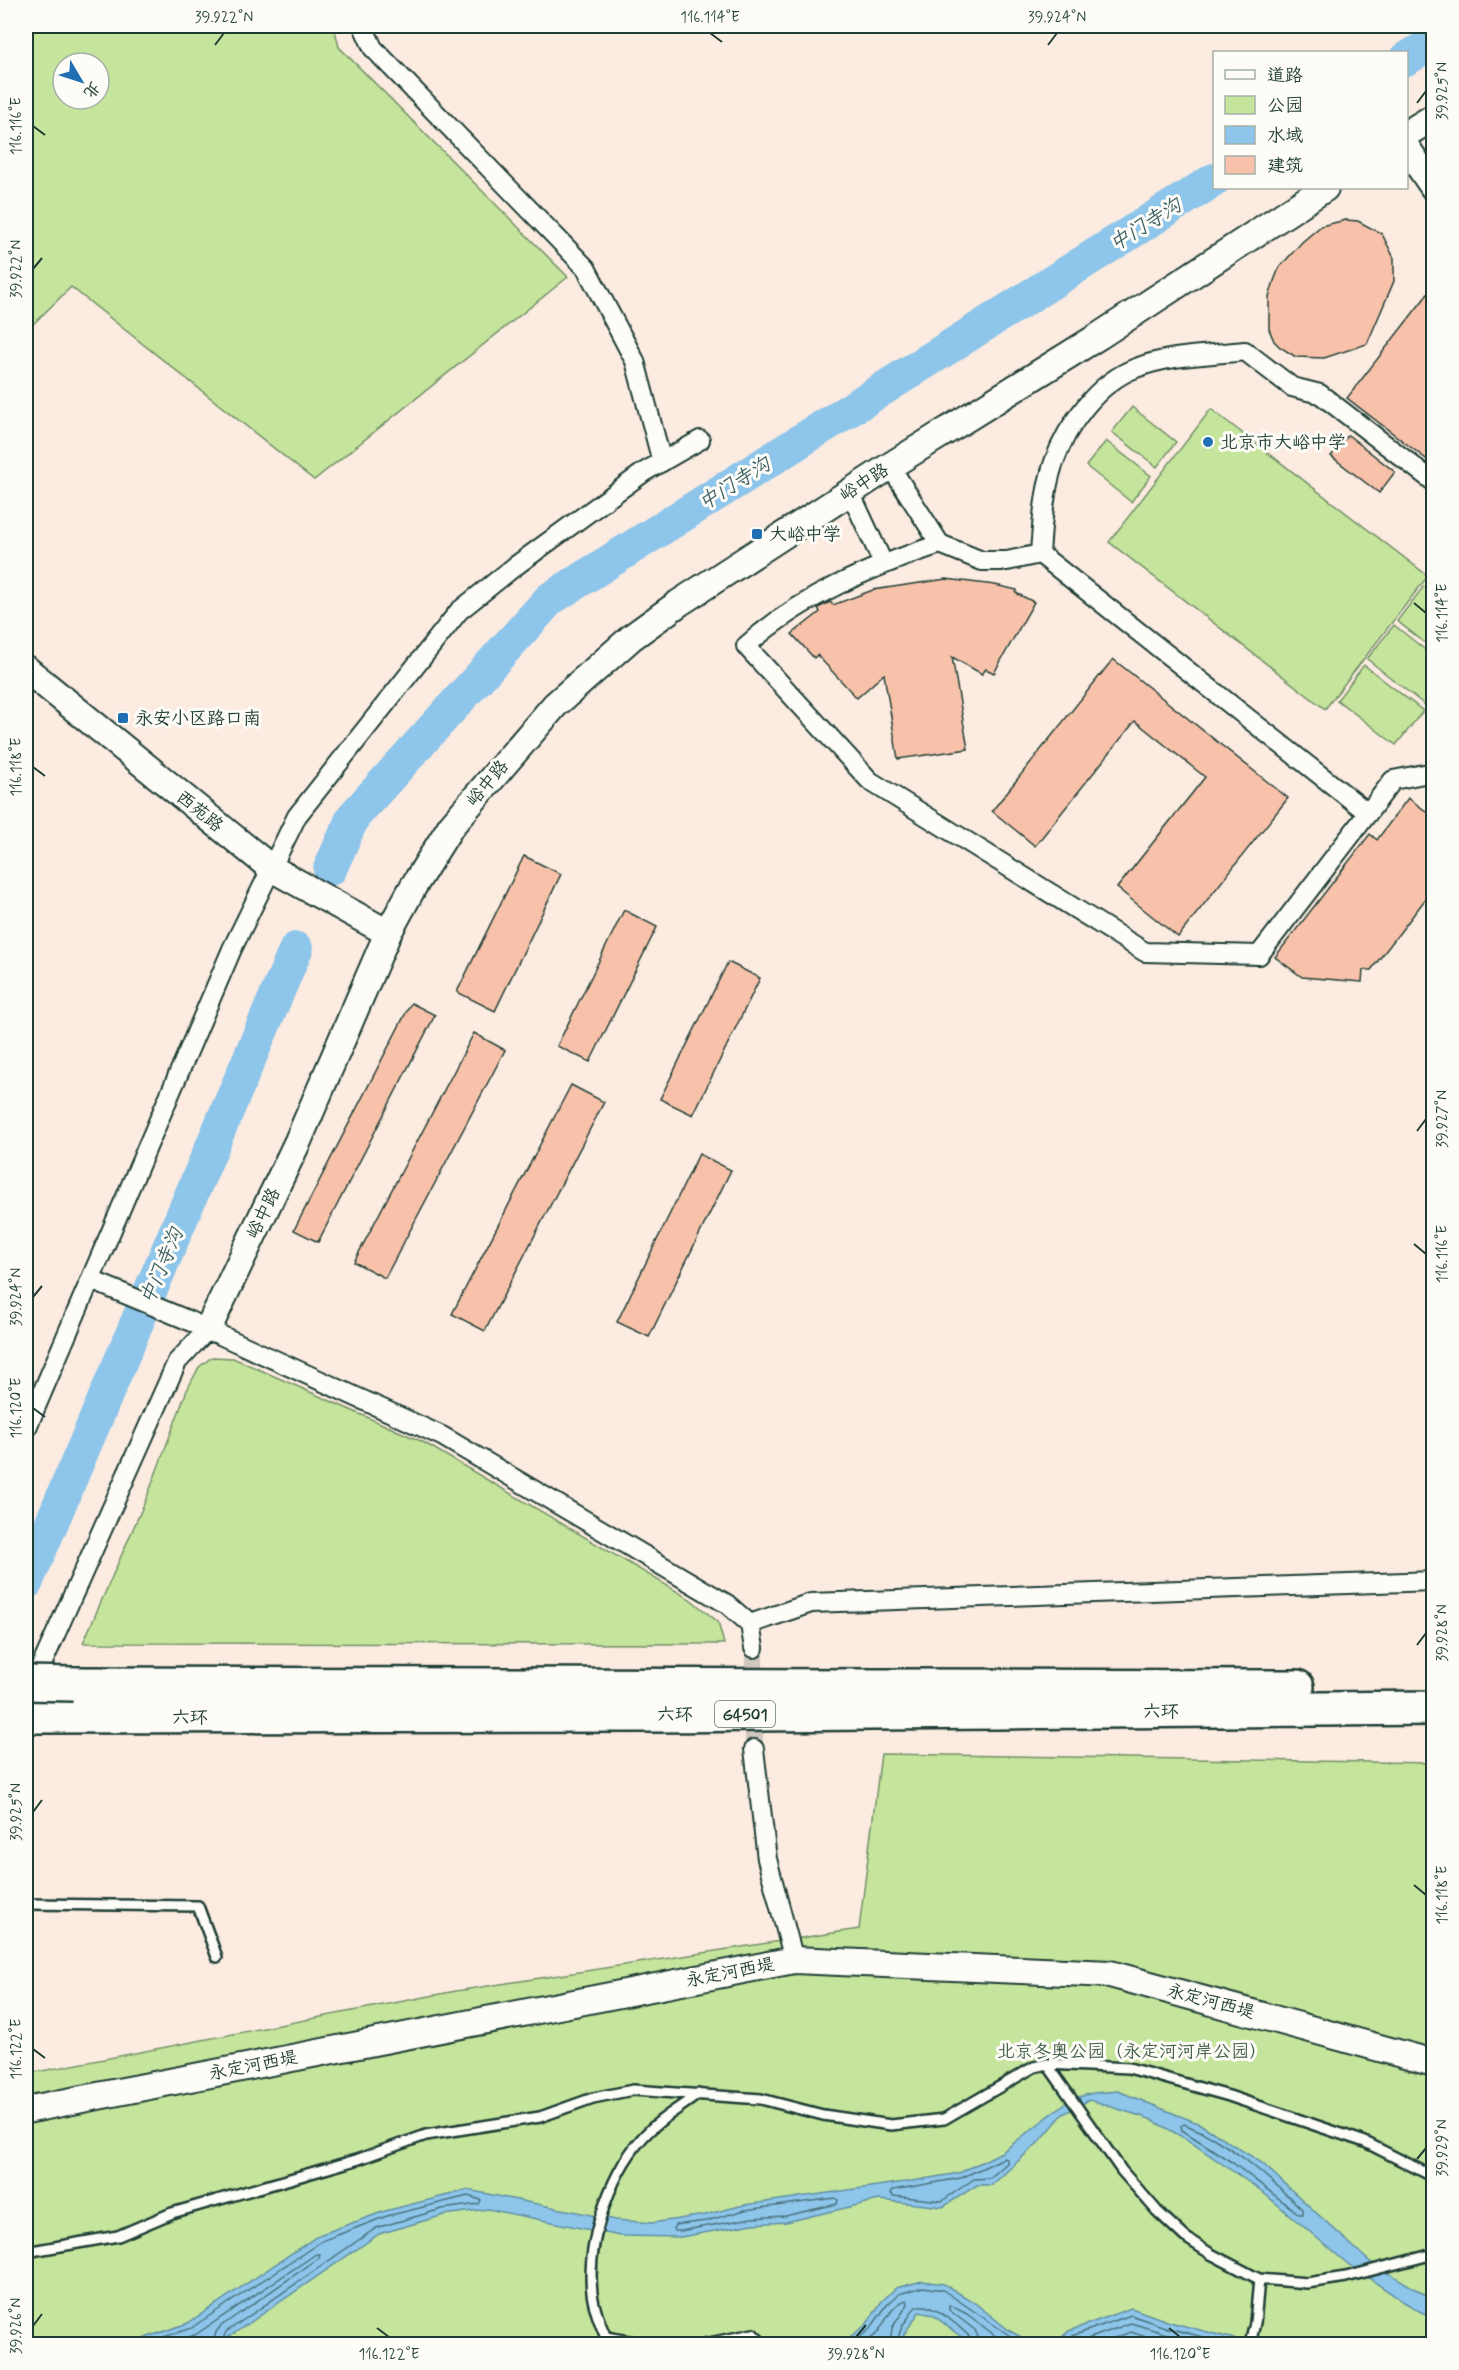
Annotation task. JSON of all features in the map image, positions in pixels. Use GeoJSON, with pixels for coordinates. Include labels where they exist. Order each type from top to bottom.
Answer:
{"type":"FeatureCollection","features":[{"type":"Feature","properties":{"kind":"highway","name":"六环"},"geometry":{"type":"LineString","coordinates":[[26,1683],[1430,1704]]}},
{"type":"Feature","properties":{"kind":"highway","name":"六环"},"geometry":{"type":"LineString","coordinates":[[41,1717],[1430,1704]]}},
{"type":"Feature","properties":{"kind":"main road"},"geometry":{"type":"LineString","coordinates":[[1408,133],[1434,117]]}},
{"type":"Feature","properties":{"kind":"main road"},"geometry":{"type":"LineString","coordinates":[[1408,149],[1434,188]]}},
{"type":"Feature","properties":{"kind":"main road","name":"峪中路"},"geometry":{"type":"LineString","coordinates":[[196,1324],[298,1141],[388,933],[413,887],[451,826],[555,705],[632,637],[689,597],[890,466],[1099,336],[1323,189]]}},
{"type":"Feature","properties":{"kind":"main road","name":"西苑路"},"geometry":{"type":"LineString","coordinates":[[26,669],[271,868],[388,933]]}},
{"type":"Feature","properties":{"kind":"main road","name":"永定河西堤"},"geometry":{"type":"LineString","coordinates":[[26,2110],[794,1960],[1110,1974],[1434,2063]]}},
{"type":"Feature","properties":{"kind":"street"},"geometry":{"type":"LineString","coordinates":[[363,26],[373,48],[586,268],[635,361],[662,462]]}},
{"type":"Feature","properties":{"kind":"street"},"geometry":{"type":"LineString","coordinates":[[1040,554],[1044,509],[1054,462],[1073,424],[1086,405],[1108,382],[1136,367],[1172,360],[1245,351],[1292,387],[1320,394],[1434,482]]}},
{"type":"Feature","properties":{"kind":"street"},"geometry":{"type":"LineString","coordinates":[[26,1430],[232,950],[297,816],[459,611],[514,567],[644,472],[700,440]]}},
{"type":"Feature","properties":{"kind":"street"},"geometry":{"type":"LineString","coordinates":[[890,466],[940,544],[982,561],[1007,561],[1040,554]]}},
{"type":"Feature","properties":{"kind":"street"},"geometry":{"type":"LineString","coordinates":[[850,492],[883,563]]}},
{"type":"Feature","properties":{"kind":"street"},"geometry":{"type":"LineString","coordinates":[[940,544],[883,563],[822,592],[757,635],[746,646],[870,781],[1145,952],[1258,955],[1393,780],[1434,772]]}},
{"type":"Feature","properties":{"kind":"street"},"geometry":{"type":"LineString","coordinates":[[1040,554],[1368,813]]}},
{"type":"Feature","properties":{"kind":"street"},"geometry":{"type":"LineString","coordinates":[[92,1280],[196,1324],[442,1436],[727,1604],[750,1624],[754,1648]]}},
{"type":"Feature","properties":{"kind":"street","name":"峪中路"},"geometry":{"type":"LineString","coordinates":[[26,1702],[196,1324]]}},
{"type":"Feature","properties":{"kind":"street"},"geometry":{"type":"LineString","coordinates":[[750,1624],[811,1603],[1434,1581]]}},
{"type":"Feature","properties":{"kind":"street"},"geometry":{"type":"LineString","coordinates":[[754,1749],[767,1859],[794,1960]]}},
{"type":"Feature","properties":{"kind":"lane"},"geometry":{"type":"LineString","coordinates":[[26,1904],[198,1906],[217,1957]]}},
{"type":"Feature","properties":{"kind":"lane"},"geometry":{"type":"LineString","coordinates":[[1047,2064],[1122,2171],[1157,2211],[1185,2237],[1211,2254],[1259,2279],[1307,2283],[1346,2277],[1434,2254]]}},
{"type":"Feature","properties":{"kind":"lane"},"geometry":{"type":"LineString","coordinates":[[26,2252],[118,2236],[172,2213],[356,2160],[426,2135],[540,2117],[593,2098],[633,2090],[761,2099],[823,2115],[891,2125],[944,2119],[1034,2067],[1047,2064],[1129,2068],[1229,2096],[1365,2142],[1434,2177]]}},
{"type":"Feature","properties":{"kind":"lane"},"geometry":{"type":"LineString","coordinates":[[645,2344],[607,2341],[592,2294],[591,2262],[603,2211],[618,2171],[650,2130],[698,2094]]}},
{"type":"Feature","properties":{"kind":"lane"},"geometry":{"type":"LineString","coordinates":[[1250,2344],[1259,2279]]}},
{"type":"Feature","properties":{"kind":"lane"},"geometry":{"type":"LineString","coordinates":[[704,2344],[753,2334],[762,2343],[768,2344]]}},
{"type":"Feature","properties":{"kind":"green space"},"geometry":{"type":"Polygon","coordinates":[[[26,26],[334,26],[339,47],[568,277],[314,480],[71,287],[26,331],[26,26]]]}},
{"type":"Feature","properties":{"kind":"green space"},"geometry":{"type":"Polygon","coordinates":[[[1132,407],[1176,442],[1157,467],[1112,432],[1132,407]]]}},
{"type":"Feature","properties":{"kind":"green space"},"geometry":{"type":"Polygon","coordinates":[[[1211,409],[1428,576],[1325,709],[1109,542],[1211,409]]]}},
{"type":"Feature","properties":{"kind":"green space"},"geometry":{"type":"Polygon","coordinates":[[[1106,441],[1151,476],[1131,502],[1086,466],[1106,441]]]}},
{"type":"Feature","properties":{"kind":"green space"},"geometry":{"type":"Polygon","coordinates":[[[1424,586],[1433,593],[1433,649],[1397,621],[1424,586]]]}},
{"type":"Feature","properties":{"kind":"green space"},"geometry":{"type":"Polygon","coordinates":[[[1394,625],[1433,656],[1433,695],[1426,706],[1367,659],[1394,625]]]}},
{"type":"Feature","properties":{"kind":"green space"},"geometry":{"type":"Polygon","coordinates":[[[1364,665],[1423,711],[1396,745],[1337,700],[1364,665]]]}},
{"type":"Feature","properties":{"kind":"green space"},"geometry":{"type":"Polygon","coordinates":[[[212,1357],[233,1358],[423,1442],[690,1599],[718,1622],[724,1644],[83,1643],[147,1497],[187,1390],[199,1367],[212,1357]]]}},
{"type":"Feature","properties":{"kind":"green space","name":"北京冬奥公园（永定河河岸公园）"},"geometry":{"type":"Polygon","coordinates":[[[881,1754],[1433,1763],[1433,2344],[26,2344],[26,2074],[456,1991],[859,1929],[881,1754]]]}},
{"type":"Feature","properties":{"kind":"water"},"geometry":{"type":"Polygon","coordinates":[[[1118,2091],[1200,2124],[1262,2163],[1370,2262],[1434,2300],[1433,2319],[1348,2264],[1260,2190],[1186,2139],[1150,2119],[1089,2100],[1063,2114],[1040,2141],[992,2185],[977,2185],[943,2207],[879,2200],[786,2222],[753,2224],[681,2237],[620,2236],[488,2209],[444,2215],[379,2234],[229,2337],[226,2344],[128,2344],[188,2323],[319,2235],[385,2211],[468,2190],[616,2220],[652,2223],[705,2215],[744,2205],[959,2173],[1002,2152],[1071,2099],[1093,2093],[1118,2091]]]}},
{"type":"Feature","properties":{"kind":"water"},"geometry":{"type":"Polygon","coordinates":[[[922,2281],[944,2284],[975,2303],[1010,2331],[1034,2344],[964,2344],[965,2340],[933,2315],[919,2312],[904,2334],[903,2344],[840,2344],[866,2325],[882,2301],[896,2288],[922,2281]]]}},
{"type":"Feature","properties":{"kind":"water"},"geometry":{"type":"Polygon","coordinates":[[[1131,2308],[1170,2322],[1253,2344],[1054,2344],[1069,2331],[1131,2308]]]}},
{"type":"Feature","properties":{"kind":"building"},"geometry":{"type":"Polygon","coordinates":[[[1346,220],[1358,221],[1382,234],[1394,258],[1394,281],[1367,344],[1324,358],[1296,357],[1274,341],[1269,329],[1269,297],[1274,281],[1279,268],[1302,242],[1321,226],[1346,220]]]}},
{"type":"Feature","properties":{"kind":"building"},"geometry":{"type":"Polygon","coordinates":[[[1434,286],[1434,465],[1347,398],[1434,286]]]}},
{"type":"Feature","properties":{"kind":"building"},"geometry":{"type":"Polygon","coordinates":[[[1348,435],[1395,472],[1379,493],[1331,456],[1348,435]]]}},
{"type":"Feature","properties":{"kind":"building"},"geometry":{"type":"Polygon","coordinates":[[[946,579],[1017,590],[1016,593],[1034,602],[994,673],[986,669],[982,674],[952,657],[968,749],[898,759],[884,674],[857,698],[817,655],[814,658],[792,634],[820,612],[818,608],[830,602],[833,605],[873,590],[946,579]]]}},
{"type":"Feature","properties":{"kind":"building"},"geometry":{"type":"Polygon","coordinates":[[[1113,659],[1288,798],[1178,937],[1117,888],[1205,777],[1135,721],[1035,846],[992,811],[1113,659]]]}},
{"type":"Feature","properties":{"kind":"building"},"geometry":{"type":"Polygon","coordinates":[[[1408,798],[1434,817],[1434,888],[1371,970],[1363,970],[1362,982],[1302,977],[1275,957],[1370,834],[1377,840],[1408,798]]]}},
{"type":"Feature","properties":{"kind":"building"},"geometry":{"type":"Polygon","coordinates":[[[524,856],[561,874],[495,1011],[457,992],[524,856]]]}},
{"type":"Feature","properties":{"kind":"building"},"geometry":{"type":"Polygon","coordinates":[[[624,910],[657,927],[590,1062],[557,1046],[624,910]]]}},
{"type":"Feature","properties":{"kind":"building"},"geometry":{"type":"Polygon","coordinates":[[[728,962],[760,978],[693,1115],[660,1099],[728,962]]]}},
{"type":"Feature","properties":{"kind":"building"},"geometry":{"type":"Polygon","coordinates":[[[411,1003],[435,1015],[318,1242],[294,1230],[411,1003]]]}},
{"type":"Feature","properties":{"kind":"building"},"geometry":{"type":"Polygon","coordinates":[[[474,1033],[505,1050],[385,1278],[354,1262],[474,1033]]]}},
{"type":"Feature","properties":{"kind":"building"},"geometry":{"type":"Polygon","coordinates":[[[571,1085],[604,1102],[485,1331],[452,1314],[571,1085]]]}},
{"type":"Feature","properties":{"kind":"building"},"geometry":{"type":"Polygon","coordinates":[[[699,1154],[731,1170],[649,1337],[617,1322],[699,1154]]]}},
{"type":"Feature","properties":{"kind":"waterway","name":"中门寺沟"},"geometry":{"type":"LineString","coordinates":[[1408,58],[1434,42]]}},
{"type":"Feature","properties":{"kind":"waterway","name":"中门寺沟"},"geometry":{"type":"LineString","coordinates":[[330,869],[353,817],[550,599],[1213,181]]}},
{"type":"Feature","properties":{"kind":"waterway","name":"中门寺沟"},"geometry":{"type":"LineString","coordinates":[[26,1583],[296,949]]}},
{"type":"Feature","properties":{"kind":"tunnel"},"geometry":{"type":"LineString","coordinates":[[754,1648],[754,1749]]}},
{"type":"Feature","properties":{"kind":"place","name":"北京市大峪中学"},"geometry":{"type":"Point","coordinates":[1208,442]}},
{"type":"Feature","properties":{"kind":"place","name":"大峪中学"},"geometry":{"type":"Point","coordinates":[757,534]}},
{"type":"Feature","properties":{"kind":"place","name":"永安小区路口南"},"geometry":{"type":"Point","coordinates":[123,718]}}]}
